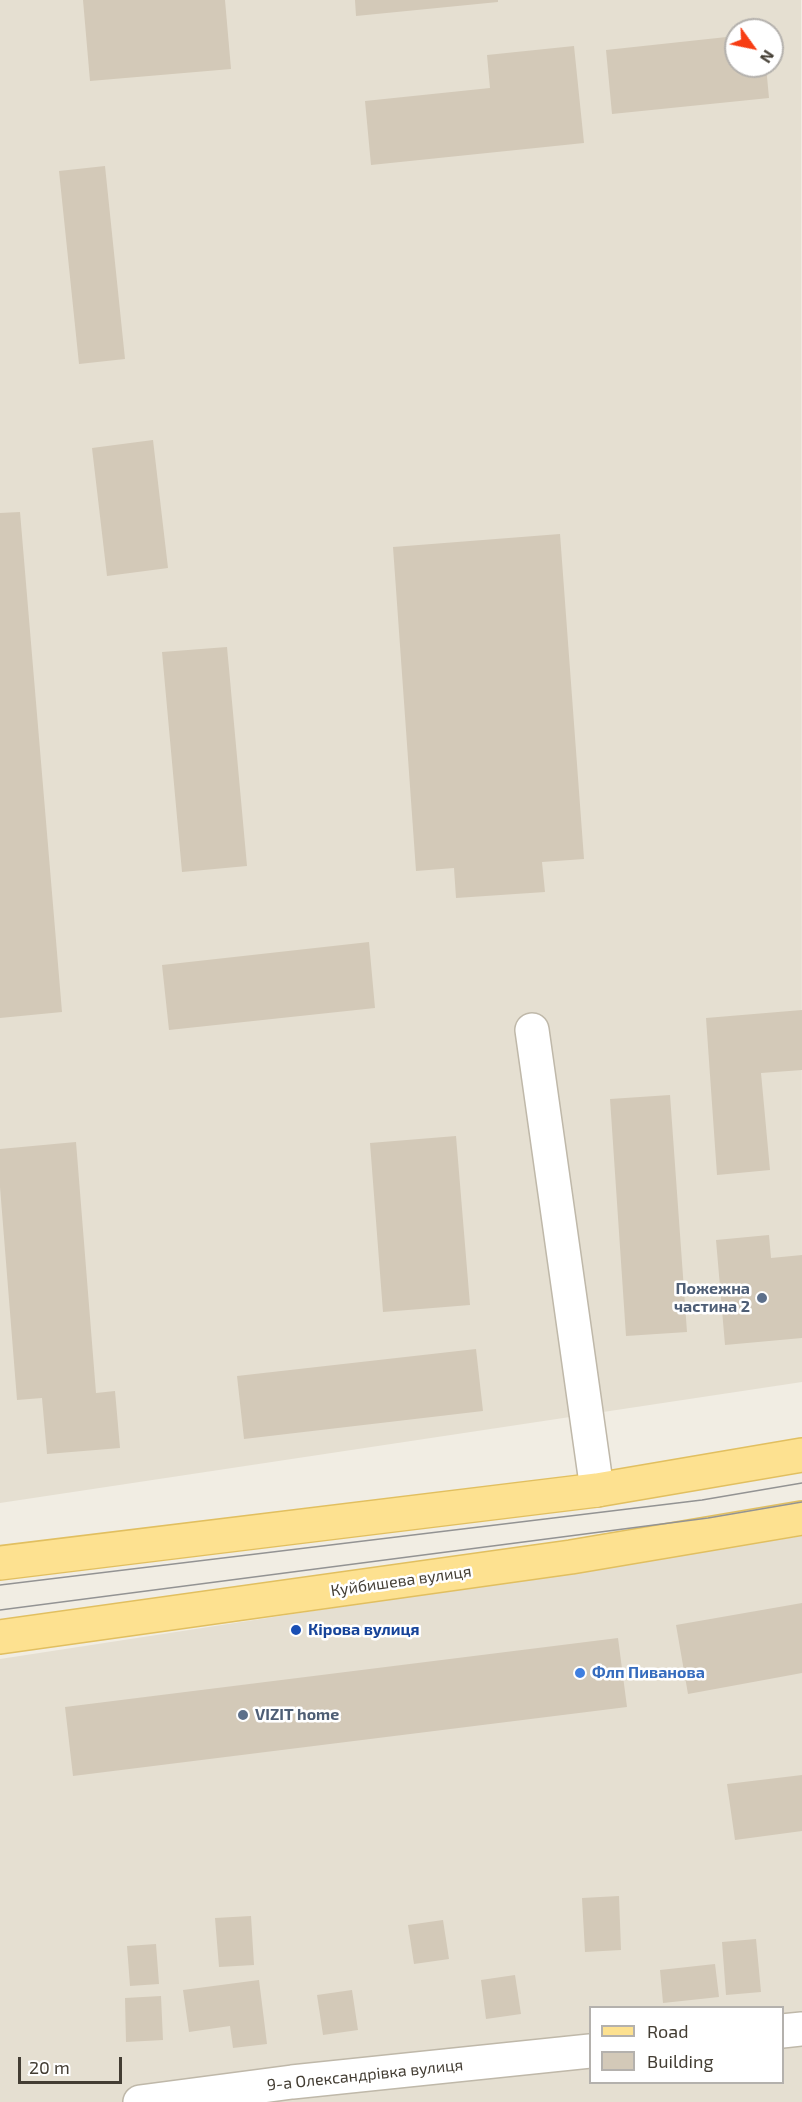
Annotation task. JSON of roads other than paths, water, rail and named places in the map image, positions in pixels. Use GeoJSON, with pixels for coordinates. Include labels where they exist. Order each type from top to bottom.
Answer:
{"type":"FeatureCollection","features":[{"type":"Feature","properties":{"kind":"main road"},"geometry":{"type":"LineString","coordinates":[[0,1563],[597,1490],[802,1455]]}},
{"type":"Feature","properties":{"kind":"main road","name":"Куйбишева вулиця"},"geometry":{"type":"LineString","coordinates":[[0,1637],[571,1557],[802,1518]]}},
{"type":"Feature","properties":{"kind":"street"},"geometry":{"type":"LineString","coordinates":[[532,1030],[597,1490]]}},
{"type":"Feature","properties":{"kind":"street"},"geometry":{"type":"LineString","coordinates":[[784,2031],[802,2029]]}},
{"type":"Feature","properties":{"kind":"street","name":"9-а Олександрівка вулиця"},"geometry":{"type":"LineString","coordinates":[[140,2102],[293,2092],[589,2051]]}},
{"type":"Feature","properties":{"kind":"tram line"},"geometry":{"type":"LineString","coordinates":[[0,1585],[702,1500],[802,1483]]}},
{"type":"Feature","properties":{"kind":"tram line"},"geometry":{"type":"LineString","coordinates":[[0,1610],[708,1518],[802,1502]]}},
{"type":"Feature","properties":{"kind":"place","name":"Пожежна частина 2"},"geometry":{"type":"Point","coordinates":[762,1298]}},
{"type":"Feature","properties":{"kind":"place","name":"Кірова вулиця"},"geometry":{"type":"Point","coordinates":[296,1630]}},
{"type":"Feature","properties":{"kind":"place","name":"Флп Пиванова"},"geometry":{"type":"Point","coordinates":[580,1673]}},
{"type":"Feature","properties":{"kind":"place","name":"VIZIT home"},"geometry":{"type":"Point","coordinates":[243,1715]}}]}
